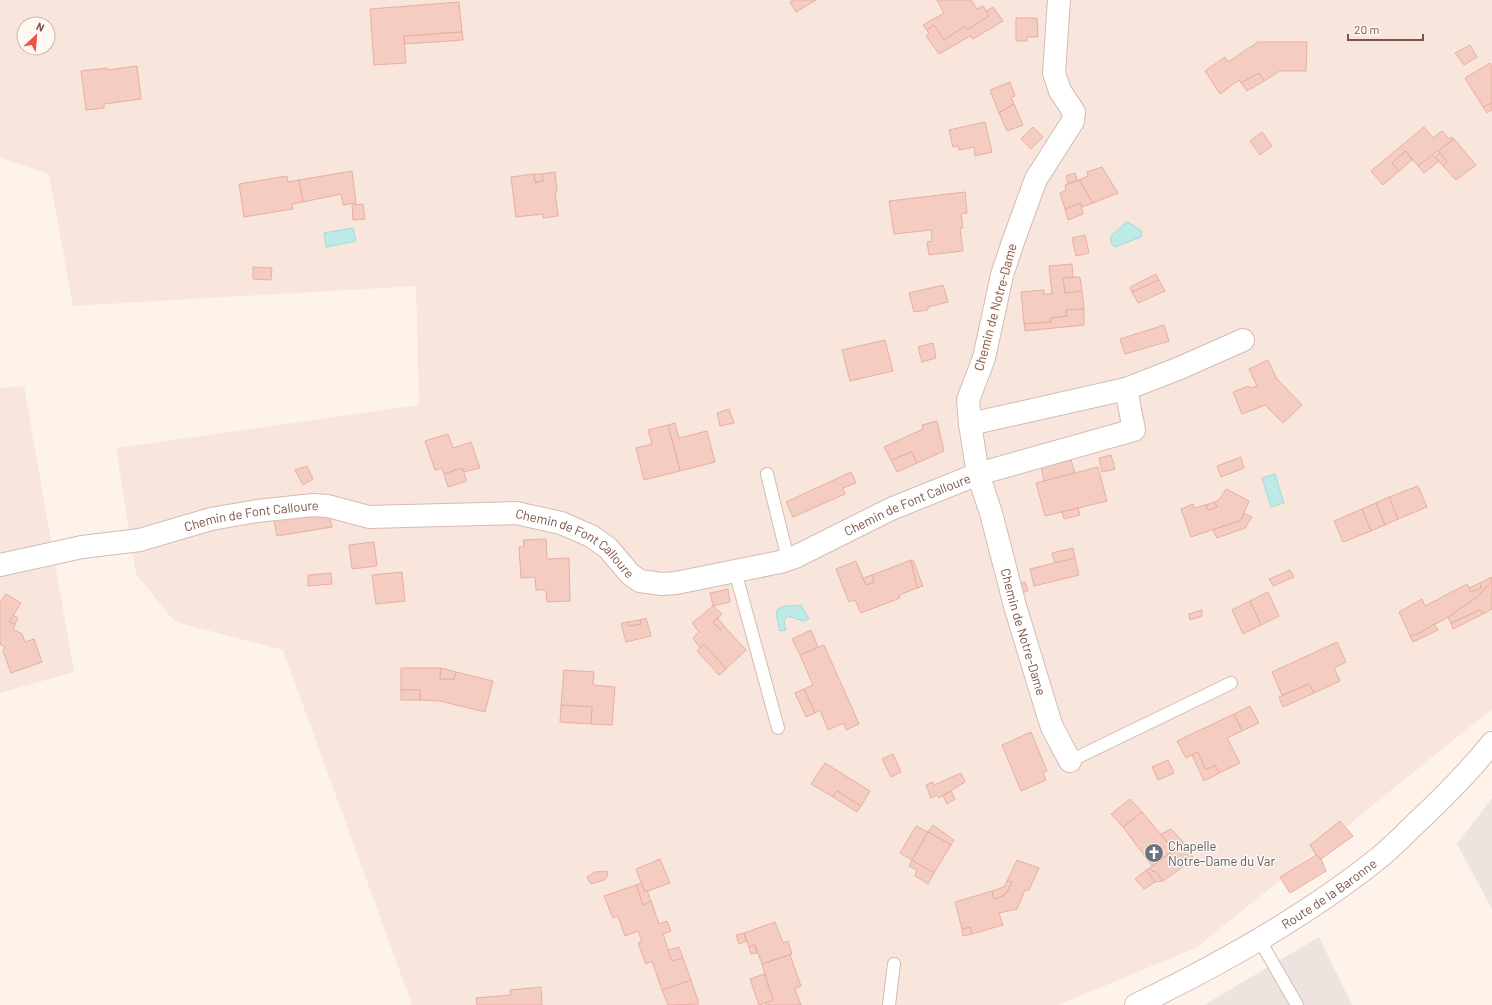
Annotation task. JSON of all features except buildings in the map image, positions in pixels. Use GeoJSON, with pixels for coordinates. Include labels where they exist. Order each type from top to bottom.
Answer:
{"type":"FeatureCollection","features":[{"type":"Feature","properties":{"kind":"street","name":"Chemin de Notre-Dame"},"geometry":{"type":"LineString","coordinates":[[1059,0],[1054,73],[1060,91],[1074,112],[1073,121],[1036,179],[1002,275],[984,358],[968,400],[970,424],[978,474],[991,514],[1015,606],[1052,727],[1070,761]]}},
{"type":"Feature","properties":{"kind":"street"},"geometry":{"type":"LineString","coordinates":[[970,424],[1126,389],[1180,368],[1244,340]]}},
{"type":"Feature","properties":{"kind":"street","name":"Chemin de Font Calloure"},"geometry":{"type":"LineString","coordinates":[[0,565],[82,547],[140,540],[211,519],[257,511],[313,505],[328,506],[369,517],[516,513],[577,528],[608,548],[630,574],[640,581],[662,584],[676,583],[795,557],[892,509],[978,474],[1134,430],[1126,389]]}},
{"type":"Feature","properties":{"kind":"street","name":"Route de la Baronne"},"geometry":{"type":"LineString","coordinates":[[1136,1005],[1175,987],[1260,939],[1323,899],[1380,857],[1426,814],[1476,763],[1492,743]]}},
{"type":"Feature","properties":{"kind":"lane"},"geometry":{"type":"LineString","coordinates":[[767,474],[788,559]]}},
{"type":"Feature","properties":{"kind":"lane"},"geometry":{"type":"LineString","coordinates":[[735,571],[778,728]]}},
{"type":"Feature","properties":{"kind":"lane"},"geometry":{"type":"LineString","coordinates":[[1070,761],[1231,683]]}},
{"type":"Feature","properties":{"kind":"lane"},"geometry":{"type":"LineString","coordinates":[[1260,939],[1297,1005]]}},
{"type":"Feature","properties":{"kind":"lane"},"geometry":{"type":"LineString","coordinates":[[889,1005],[894,964]]}},
{"type":"Feature","properties":{"kind":"shaded area"},"geometry":{"type":"Polygon","coordinates":[[[0,0],[1492,0],[1492,709],[1196,948],[1058,1005],[412,1005],[283,650],[175,622],[136,574],[116,448],[419,405],[416,286],[73,306],[49,174],[0,158],[0,0]]]}},
{"type":"Feature","properties":{"kind":"shaded area"},"geometry":{"type":"Polygon","coordinates":[[[24,386],[74,672],[0,693],[0,388],[24,386]]]}},
{"type":"Feature","properties":{"kind":"shaded area"},"geometry":{"type":"Polygon","coordinates":[[[1492,798],[1492,909],[1457,844],[1492,798]]]}},
{"type":"Feature","properties":{"kind":"shaded area"},"geometry":{"type":"Polygon","coordinates":[[[1319,937],[1352,1005],[1204,1005],[1319,937]]]}},
{"type":"Feature","properties":{"kind":"water"},"geometry":{"type":"Polygon","coordinates":[[[1128,222],[1142,231],[1141,237],[1115,247],[1111,243],[1111,236],[1128,222]]]}},
{"type":"Feature","properties":{"kind":"water"},"geometry":{"type":"Polygon","coordinates":[[[353,228],[356,241],[326,247],[324,233],[353,228]]]}},
{"type":"Feature","properties":{"kind":"water"},"geometry":{"type":"Polygon","coordinates":[[[1275,474],[1284,503],[1271,507],[1262,478],[1275,474]]]}},
{"type":"Feature","properties":{"kind":"water"},"geometry":{"type":"Polygon","coordinates":[[[801,605],[809,619],[803,621],[788,616],[784,620],[786,630],[780,631],[776,614],[778,609],[801,605]]]}},
{"type":"Feature","properties":{"kind":"place","name":"Chapelle Notre-Dame du Var"},"geometry":{"type":"Point","coordinates":[1154,853]}}]}
